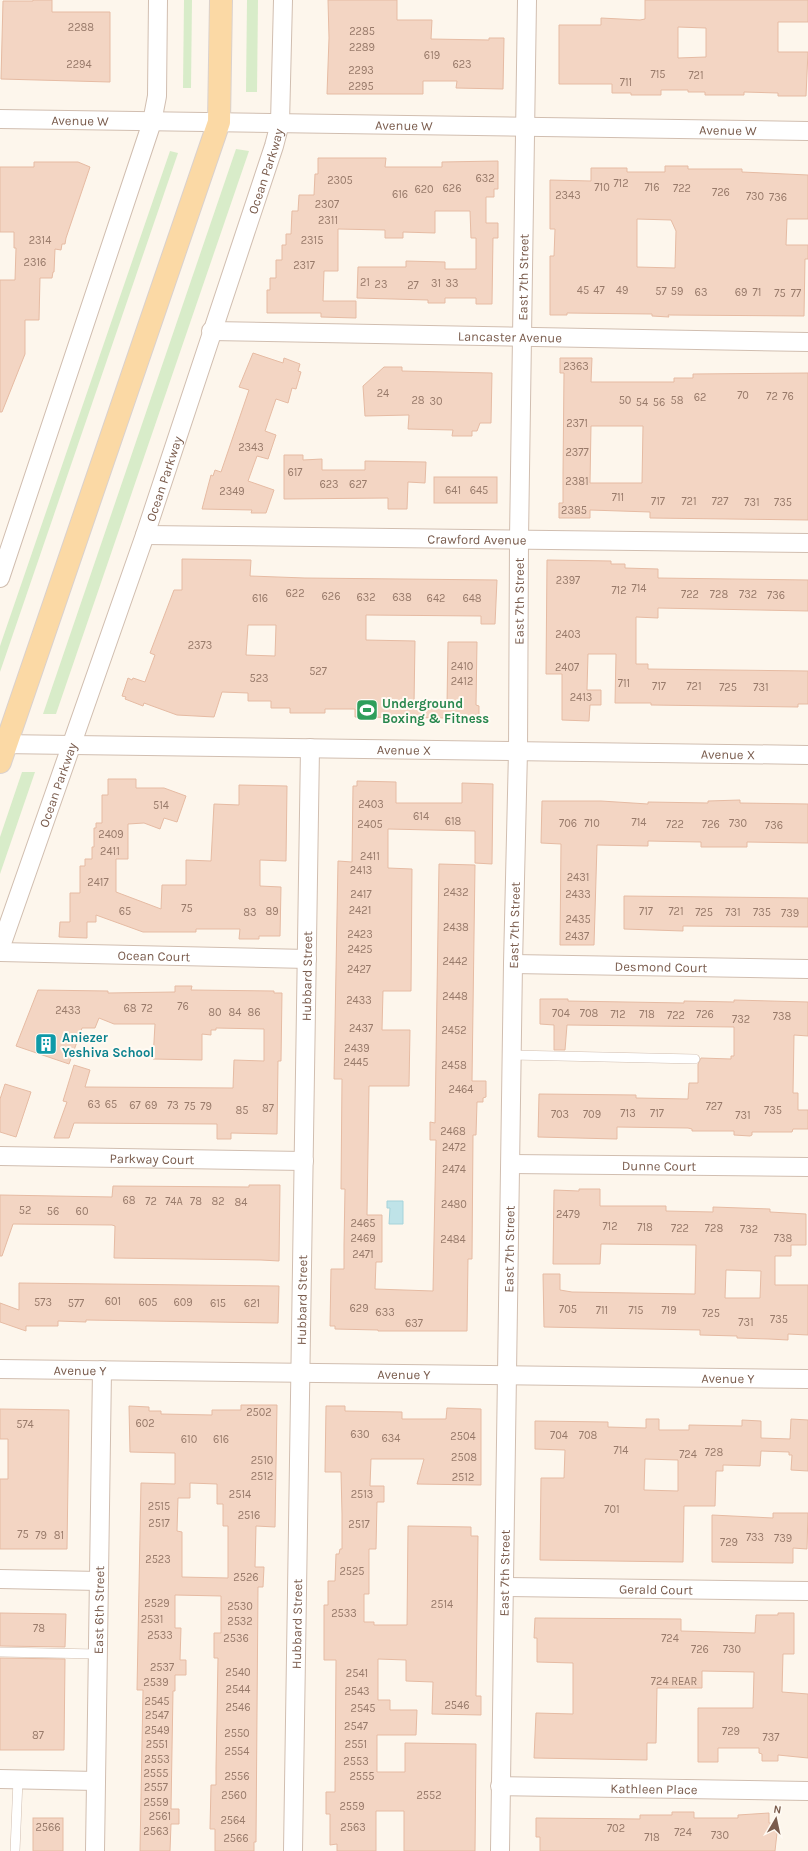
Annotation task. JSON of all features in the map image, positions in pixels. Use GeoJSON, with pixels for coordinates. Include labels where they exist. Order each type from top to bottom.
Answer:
{"type":"FeatureCollection","features":[{"type":"Feature","properties":{"kind":"main road"},"geometry":{"type":"LineString","coordinates":[[2,750],[219,122],[221,0]]}},
{"type":"Feature","properties":{"kind":"street"},"geometry":{"type":"LineString","coordinates":[[0,578],[8,533],[152,122],[157,96],[158,0]]}},
{"type":"Feature","properties":{"kind":"street","name":"Ocean Parkway"},"geometry":{"type":"LineString","coordinates":[[0,950],[70,745],[145,535],[280,123],[282,0]]}},
{"type":"Feature","properties":{"kind":"street","name":"East 7th Street"},"geometry":{"type":"LineString","coordinates":[[500,1851],[513,964],[518,751],[519,539],[527,0]]}},
{"type":"Feature","properties":{"kind":"street","name":"Avenue W"},"geometry":{"type":"LineString","coordinates":[[0,119],[808,130]]}},
{"type":"Feature","properties":{"kind":"street","name":"Lancaster Avenue"},"geometry":{"type":"LineString","coordinates":[[211,331],[808,342]]}},
{"type":"Feature","properties":{"kind":"street","name":"Crawford Avenue"},"geometry":{"type":"LineString","coordinates":[[145,535],[808,543]]}},
{"type":"Feature","properties":{"kind":"street","name":"Avenue X"},"geometry":{"type":"LineString","coordinates":[[2,750],[70,745],[808,755]]}},
{"type":"Feature","properties":{"kind":"street","name":"Hubbard Street"},"geometry":{"type":"LineString","coordinates":[[294,1851],[310,748]]}},
{"type":"Feature","properties":{"kind":"street","name":"Ocean Court"},"geometry":{"type":"LineString","coordinates":[[0,950],[307,959]]}},
{"type":"Feature","properties":{"kind":"street","name":"Desmond Court"},"geometry":{"type":"LineString","coordinates":[[513,964],[808,968]]}},
{"type":"Feature","properties":{"kind":"street","name":"Parkway Court"},"geometry":{"type":"LineString","coordinates":[[0,1156],[304,1161]]}},
{"type":"Feature","properties":{"kind":"street","name":"Dunne Court"},"geometry":{"type":"LineString","coordinates":[[511,1164],[808,1167]]}},
{"type":"Feature","properties":{"kind":"street","name":"Avenue Y"},"geometry":{"type":"LineString","coordinates":[[0,1369],[808,1379]]}},
{"type":"Feature","properties":{"kind":"street","name":"East 6th Street"},"geometry":{"type":"LineString","coordinates":[[95,1851],[102,1370]]}},
{"type":"Feature","properties":{"kind":"street"},"geometry":{"type":"LineString","coordinates":[[0,1579],[98,1581]]}},
{"type":"Feature","properties":{"kind":"street","name":"Gerald Court"},"geometry":{"type":"LineString","coordinates":[[504,1587],[808,1591]]}},
{"type":"Feature","properties":{"kind":"street"},"geometry":{"type":"LineString","coordinates":[[0,1779],[96,1781]]}},
{"type":"Feature","properties":{"kind":"street","name":"Kathleen Place"},"geometry":{"type":"LineString","coordinates":[[500,1786],[808,1791]]}},
{"type":"Feature","properties":{"kind":"lane"},"geometry":{"type":"LineString","coordinates":[[512,1055],[695,1059]]}},
{"type":"Feature","properties":{"kind":"lane"},"geometry":{"type":"LineString","coordinates":[[0,1652],[98,1654]]}},
{"type":"Feature","properties":{"kind":"lane"},"geometry":{"type":"LineString","coordinates":[[15,1851],[18,1780]]}},
{"type":"Feature","properties":{"kind":"green space"},"geometry":{"type":"Polygon","coordinates":[[[184,0],[192,0],[191,88],[183,88],[184,0]]]}},
{"type":"Feature","properties":{"kind":"green space"},"geometry":{"type":"Polygon","coordinates":[[[247,0],[258,0],[257,92],[246,92],[247,0]]]}},
{"type":"Feature","properties":{"kind":"green space"},"geometry":{"type":"Polygon","coordinates":[[[236,149],[249,151],[56,714],[43,714],[236,149]]]}},
{"type":"Feature","properties":{"kind":"green space"},"geometry":{"type":"Polygon","coordinates":[[[170,151],[178,153],[0,672],[0,646],[170,151]]]}},
{"type":"Feature","properties":{"kind":"green space"},"geometry":{"type":"Polygon","coordinates":[[[22,772],[35,772],[0,874],[0,837],[22,772]]]}},
{"type":"Feature","properties":{"kind":"water"},"geometry":{"type":"Polygon","coordinates":[[[387,1201],[403,1201],[403,1224],[389,1224],[390,1208],[387,1208],[387,1201]]]}},
{"type":"Feature","properties":{"kind":"building"},"geometry":{"type":"Polygon","coordinates":[[[52,0],[52,12],[110,12],[110,82],[1,79],[3,1],[52,0]]]}},
{"type":"Feature","properties":{"kind":"building"},"geometry":{"type":"Polygon","coordinates":[[[328,0],[397,0],[397,20],[432,20],[431,39],[489,40],[489,38],[504,38],[503,89],[456,88],[457,81],[423,81],[423,94],[327,94],[329,38],[328,0]]]}},
{"type":"Feature","properties":{"kind":"building"},"geometry":{"type":"Polygon","coordinates":[[[645,0],[808,0],[808,22],[778,22],[778,52],[808,52],[806,96],[778,96],[778,93],[744,92],[744,95],[705,95],[705,92],[688,92],[688,90],[661,90],[661,95],[631,95],[631,93],[612,93],[612,84],[559,84],[559,25],[601,25],[601,18],[645,19],[645,0]],[[678,27],[678,58],[706,57],[706,28],[678,27]]]}},
{"type":"Feature","properties":{"kind":"building"},"geometry":{"type":"Polygon","coordinates":[[[318,158],[386,158],[385,167],[442,167],[442,162],[498,161],[498,189],[494,189],[494,197],[486,197],[486,223],[498,223],[498,238],[493,238],[492,304],[476,304],[476,298],[445,298],[445,303],[428,303],[428,300],[357,298],[358,267],[406,267],[406,261],[445,262],[445,269],[476,269],[476,238],[471,238],[470,211],[435,211],[435,233],[403,232],[403,238],[385,238],[385,230],[338,229],[338,271],[324,271],[323,301],[356,301],[356,318],[321,317],[321,313],[267,313],[267,290],[270,290],[270,278],[276,278],[276,260],[282,260],[282,245],[286,245],[286,234],[291,234],[292,211],[298,211],[299,195],[314,195],[315,174],[318,174],[318,158]]]}},
{"type":"Feature","properties":{"kind":"building"},"geometry":{"type":"Polygon","coordinates":[[[34,162],[78,162],[90,167],[65,244],[62,244],[61,250],[55,249],[54,272],[52,278],[40,278],[39,320],[25,320],[25,354],[2,412],[0,412],[0,280],[15,280],[16,248],[14,248],[14,232],[0,232],[0,167],[34,167],[34,162]]]}},
{"type":"Feature","properties":{"kind":"building"},"geometry":{"type":"Polygon","coordinates":[[[665,166],[688,166],[688,169],[742,169],[742,172],[808,175],[808,219],[787,219],[786,245],[808,245],[808,259],[805,259],[804,316],[668,315],[669,317],[652,316],[652,314],[567,313],[567,315],[550,315],[550,256],[554,256],[555,229],[550,229],[550,180],[591,181],[591,168],[627,168],[627,172],[665,172],[665,166]],[[637,219],[637,267],[675,268],[676,231],[671,220],[637,219]]]}},
{"type":"Feature","properties":{"kind":"building"},"geometry":{"type":"Polygon","coordinates":[[[253,353],[283,363],[284,358],[300,364],[298,371],[301,372],[296,389],[292,388],[288,403],[276,399],[265,431],[276,435],[268,459],[257,456],[248,481],[274,490],[266,513],[251,513],[252,510],[202,509],[211,475],[213,476],[215,470],[221,472],[249,390],[239,387],[253,353]]]}},
{"type":"Feature","properties":{"kind":"building"},"geometry":{"type":"Polygon","coordinates":[[[560,358],[592,358],[591,382],[674,382],[674,378],[693,378],[693,374],[808,373],[808,520],[650,518],[650,512],[590,510],[590,518],[559,518],[559,503],[563,503],[564,373],[560,373],[560,358]],[[591,426],[590,483],[642,483],[643,426],[591,426]]]}},
{"type":"Feature","properties":{"kind":"building"},"geometry":{"type":"Polygon","coordinates":[[[384,367],[402,367],[402,371],[492,373],[491,423],[480,423],[477,431],[472,431],[472,436],[452,436],[453,430],[408,429],[409,415],[365,416],[363,386],[384,367]]]}},
{"type":"Feature","properties":{"kind":"building"},"geometry":{"type":"Polygon","coordinates":[[[284,455],[303,455],[303,460],[322,459],[322,470],[365,470],[365,461],[426,462],[425,483],[408,482],[407,509],[388,509],[388,498],[284,499],[284,455]]]}},
{"type":"Feature","properties":{"kind":"building"},"geometry":{"type":"Polygon","coordinates":[[[434,477],[497,477],[497,503],[434,503],[434,477]]]}},
{"type":"Feature","properties":{"kind":"building"},"geometry":{"type":"Polygon","coordinates":[[[182,559],[251,560],[250,576],[497,580],[495,624],[481,624],[481,616],[366,615],[366,640],[415,641],[414,704],[447,705],[448,642],[477,642],[476,705],[479,706],[479,718],[476,718],[476,720],[447,718],[355,717],[355,709],[325,709],[325,713],[290,713],[290,708],[271,708],[271,701],[248,701],[248,693],[222,692],[214,717],[177,715],[144,703],[143,706],[125,699],[126,697],[122,696],[128,678],[145,682],[155,655],[150,653],[174,590],[182,590],[182,559]],[[248,625],[246,655],[275,656],[276,625],[248,625]]]}},
{"type":"Feature","properties":{"kind":"building"},"geometry":{"type":"Polygon","coordinates":[[[547,560],[611,561],[611,564],[625,564],[625,568],[658,569],[658,578],[808,580],[808,611],[658,608],[658,618],[636,617],[636,664],[648,664],[648,669],[808,671],[808,704],[798,704],[798,707],[651,705],[651,703],[615,703],[616,654],[588,654],[587,690],[601,690],[601,705],[590,705],[589,721],[562,720],[562,674],[546,674],[547,560]]]}},
{"type":"Feature","properties":{"kind":"building"},"geometry":{"type":"Polygon","coordinates":[[[108,779],[136,779],[136,788],[164,788],[186,796],[177,822],[164,818],[160,829],[144,823],[128,824],[128,859],[116,859],[116,892],[161,909],[162,885],[186,885],[186,860],[211,861],[214,804],[239,805],[239,785],[287,786],[286,861],[260,860],[260,886],[281,887],[280,936],[259,936],[259,939],[239,939],[240,929],[196,929],[196,932],[143,932],[96,915],[96,922],[87,922],[87,938],[59,937],[60,922],[70,922],[70,893],[80,893],[80,866],[85,866],[85,859],[92,859],[92,847],[94,847],[94,828],[96,828],[96,823],[102,823],[102,795],[108,795],[108,779]]]}},
{"type":"Feature","properties":{"kind":"building"},"geometry":{"type":"Polygon","coordinates":[[[357,781],[396,782],[396,803],[462,803],[462,783],[493,784],[492,864],[475,863],[475,831],[388,829],[388,868],[412,869],[411,991],[383,991],[382,1030],[410,1030],[409,1086],[369,1086],[367,1215],[382,1215],[382,1262],[376,1262],[375,1289],[433,1291],[436,1140],[430,1140],[430,1122],[435,1123],[439,864],[475,865],[472,1081],[486,1081],[486,1097],[483,1098],[483,1102],[477,1102],[476,1135],[473,1135],[472,1259],[468,1259],[467,1331],[378,1331],[335,1329],[335,1326],[330,1326],[331,1269],[344,1269],[345,1189],[341,1189],[342,1079],[334,1079],[338,861],[352,862],[353,786],[357,786],[357,781]]]}},
{"type":"Feature","properties":{"kind":"building"},"geometry":{"type":"Polygon","coordinates":[[[740,800],[740,803],[808,804],[808,843],[747,842],[747,847],[701,847],[701,842],[648,841],[648,846],[597,845],[594,945],[560,945],[561,844],[541,843],[542,801],[601,801],[648,804],[648,802],[708,803],[708,801],[740,800]]]}},
{"type":"Feature","properties":{"kind":"building"},"geometry":{"type":"Polygon","coordinates":[[[624,896],[808,898],[808,927],[683,926],[683,931],[624,929],[624,896]]]}},
{"type":"Feature","properties":{"kind":"building"},"geometry":{"type":"Polygon","coordinates":[[[175,986],[192,986],[191,990],[274,991],[274,993],[282,993],[281,1061],[278,1061],[277,1134],[231,1133],[231,1139],[217,1139],[217,1124],[74,1123],[69,1138],[54,1138],[67,1102],[63,1101],[74,1065],[90,1070],[85,1087],[233,1088],[234,1060],[264,1061],[264,1029],[216,1028],[216,1030],[211,1030],[211,1035],[202,1034],[202,1060],[153,1059],[155,1024],[114,1024],[99,1018],[95,1028],[82,1028],[69,1064],[16,1046],[38,990],[108,991],[108,993],[175,992],[175,986]]]}},
{"type":"Feature","properties":{"kind":"building"},"geometry":{"type":"Polygon","coordinates":[[[540,999],[568,999],[568,1001],[684,1003],[684,1001],[734,1002],[734,1000],[808,1002],[808,1036],[794,1035],[793,1093],[798,1093],[798,1110],[808,1110],[808,1129],[793,1129],[792,1132],[752,1132],[752,1135],[750,1136],[734,1135],[734,1131],[692,1131],[692,1129],[688,1128],[617,1127],[617,1139],[538,1137],[539,1094],[636,1095],[636,1098],[688,1099],[689,1083],[698,1083],[698,1064],[701,1058],[731,1059],[731,1056],[734,1056],[734,1027],[567,1025],[565,1050],[554,1050],[554,1025],[540,1024],[540,999]]]}},
{"type":"Feature","properties":{"kind":"building"},"geometry":{"type":"Polygon","coordinates":[[[5,1084],[31,1092],[16,1137],[0,1132],[0,1099],[5,1084]]]}},
{"type":"Feature","properties":{"kind":"building"},"geometry":{"type":"Polygon","coordinates":[[[249,1185],[280,1185],[279,1261],[114,1258],[115,1226],[112,1225],[13,1224],[2,1256],[0,1256],[0,1195],[112,1197],[113,1186],[249,1187],[249,1185]]]}},
{"type":"Feature","properties":{"kind":"building"},"geometry":{"type":"Polygon","coordinates":[[[579,1189],[600,1189],[600,1206],[666,1206],[666,1211],[713,1212],[713,1207],[770,1209],[770,1212],[806,1214],[806,1245],[791,1245],[791,1256],[775,1256],[775,1285],[808,1285],[808,1335],[788,1334],[788,1340],[700,1335],[700,1330],[544,1327],[543,1274],[560,1274],[560,1290],[572,1292],[695,1294],[696,1245],[601,1244],[600,1264],[553,1264],[554,1190],[579,1191],[579,1189]],[[726,1270],[725,1298],[760,1298],[761,1271],[726,1270]]]}},
{"type":"Feature","properties":{"kind":"building"},"geometry":{"type":"Polygon","coordinates":[[[19,1283],[279,1286],[278,1323],[86,1320],[86,1322],[58,1321],[58,1326],[26,1326],[26,1331],[0,1322],[0,1303],[19,1310],[19,1283]]]}},
{"type":"Feature","properties":{"kind":"building"},"geometry":{"type":"Polygon","coordinates":[[[241,1405],[277,1405],[275,1527],[256,1526],[255,1567],[264,1567],[263,1587],[258,1587],[256,1842],[254,1842],[254,1851],[215,1851],[215,1829],[210,1829],[211,1785],[216,1785],[218,1658],[214,1658],[214,1633],[221,1633],[221,1596],[175,1595],[175,1628],[181,1628],[180,1660],[186,1660],[186,1675],[175,1675],[175,1691],[173,1691],[171,1809],[179,1809],[179,1824],[171,1824],[170,1851],[140,1851],[143,1690],[137,1690],[141,1483],[175,1484],[175,1453],[130,1452],[129,1406],[149,1407],[149,1411],[161,1411],[161,1414],[212,1415],[212,1410],[241,1410],[241,1405]],[[190,1483],[190,1498],[178,1498],[177,1531],[182,1532],[182,1577],[228,1578],[228,1526],[223,1526],[223,1504],[217,1504],[217,1484],[190,1483]]]}},
{"type":"Feature","properties":{"kind":"building"},"geometry":{"type":"Polygon","coordinates":[[[326,1406],[345,1406],[345,1411],[402,1412],[402,1419],[446,1419],[447,1408],[481,1409],[481,1485],[417,1484],[424,1459],[371,1459],[370,1486],[384,1486],[384,1502],[377,1502],[376,1549],[369,1549],[369,1594],[364,1594],[364,1622],[374,1622],[374,1625],[407,1625],[408,1526],[471,1527],[471,1536],[478,1536],[476,1696],[481,1696],[481,1715],[432,1714],[433,1682],[406,1681],[406,1660],[378,1659],[378,1700],[390,1700],[390,1710],[417,1710],[416,1735],[377,1735],[377,1772],[405,1772],[405,1743],[476,1744],[475,1851],[404,1851],[404,1811],[376,1811],[376,1851],[337,1851],[337,1844],[330,1845],[330,1814],[326,1814],[326,1792],[335,1792],[336,1660],[324,1660],[324,1605],[328,1605],[328,1581],[335,1581],[336,1554],[339,1554],[340,1549],[342,1549],[342,1514],[341,1472],[325,1472],[326,1406]]]}},
{"type":"Feature","properties":{"kind":"building"},"geometry":{"type":"Polygon","coordinates":[[[0,1409],[69,1410],[67,1549],[0,1549],[0,1479],[8,1479],[8,1439],[0,1439],[0,1409]]]}},
{"type":"Feature","properties":{"kind":"building"},"geometry":{"type":"Polygon","coordinates":[[[646,1419],[659,1419],[659,1430],[689,1430],[689,1425],[742,1426],[742,1420],[761,1421],[761,1438],[790,1439],[791,1419],[808,1420],[808,1471],[791,1470],[792,1455],[789,1455],[789,1452],[761,1451],[760,1466],[723,1465],[723,1471],[716,1471],[715,1506],[684,1506],[683,1562],[540,1560],[541,1478],[564,1478],[565,1450],[535,1449],[535,1421],[608,1422],[608,1427],[646,1428],[646,1419]],[[645,1459],[644,1490],[678,1491],[678,1460],[645,1459]]]}},
{"type":"Feature","properties":{"kind":"building"},"geometry":{"type":"Polygon","coordinates":[[[773,1513],[808,1513],[807,1549],[793,1548],[793,1563],[712,1562],[712,1515],[773,1518],[773,1513]]]}},
{"type":"Feature","properties":{"kind":"building"},"geometry":{"type":"Polygon","coordinates":[[[0,1613],[66,1614],[65,1647],[0,1646],[0,1613]]]}},
{"type":"Feature","properties":{"kind":"building"},"geometry":{"type":"Polygon","coordinates":[[[778,1613],[794,1613],[794,1654],[783,1654],[782,1692],[808,1694],[808,1758],[778,1755],[778,1761],[762,1761],[762,1754],[759,1753],[759,1748],[718,1748],[718,1762],[698,1762],[698,1708],[753,1708],[754,1672],[702,1671],[702,1688],[657,1688],[656,1743],[647,1743],[647,1760],[534,1758],[536,1713],[573,1714],[573,1663],[537,1662],[537,1638],[534,1638],[535,1618],[681,1619],[681,1631],[755,1633],[756,1615],[778,1615],[778,1613]]]}},
{"type":"Feature","properties":{"kind":"building"},"geometry":{"type":"Polygon","coordinates":[[[0,1658],[65,1659],[64,1750],[0,1750],[0,1658]]]}},
{"type":"Feature","properties":{"kind":"building"},"geometry":{"type":"Polygon","coordinates":[[[672,1812],[694,1812],[694,1818],[738,1818],[738,1815],[769,1813],[769,1823],[778,1824],[775,1851],[540,1851],[540,1837],[536,1837],[536,1818],[640,1819],[640,1815],[672,1815],[672,1812]]]}},
{"type":"Feature","properties":{"kind":"building"},"geometry":{"type":"Polygon","coordinates":[[[33,1818],[63,1818],[63,1851],[33,1851],[33,1818]]]}},
{"type":"Feature","properties":{"kind":"place","name":"Underground Boxing & Fitness"},"geometry":{"type":"Point","coordinates":[367,710]}},
{"type":"Feature","properties":{"kind":"place","name":"Aniezer Yeshiva School"},"geometry":{"type":"Point","coordinates":[46,1044]}}]}
